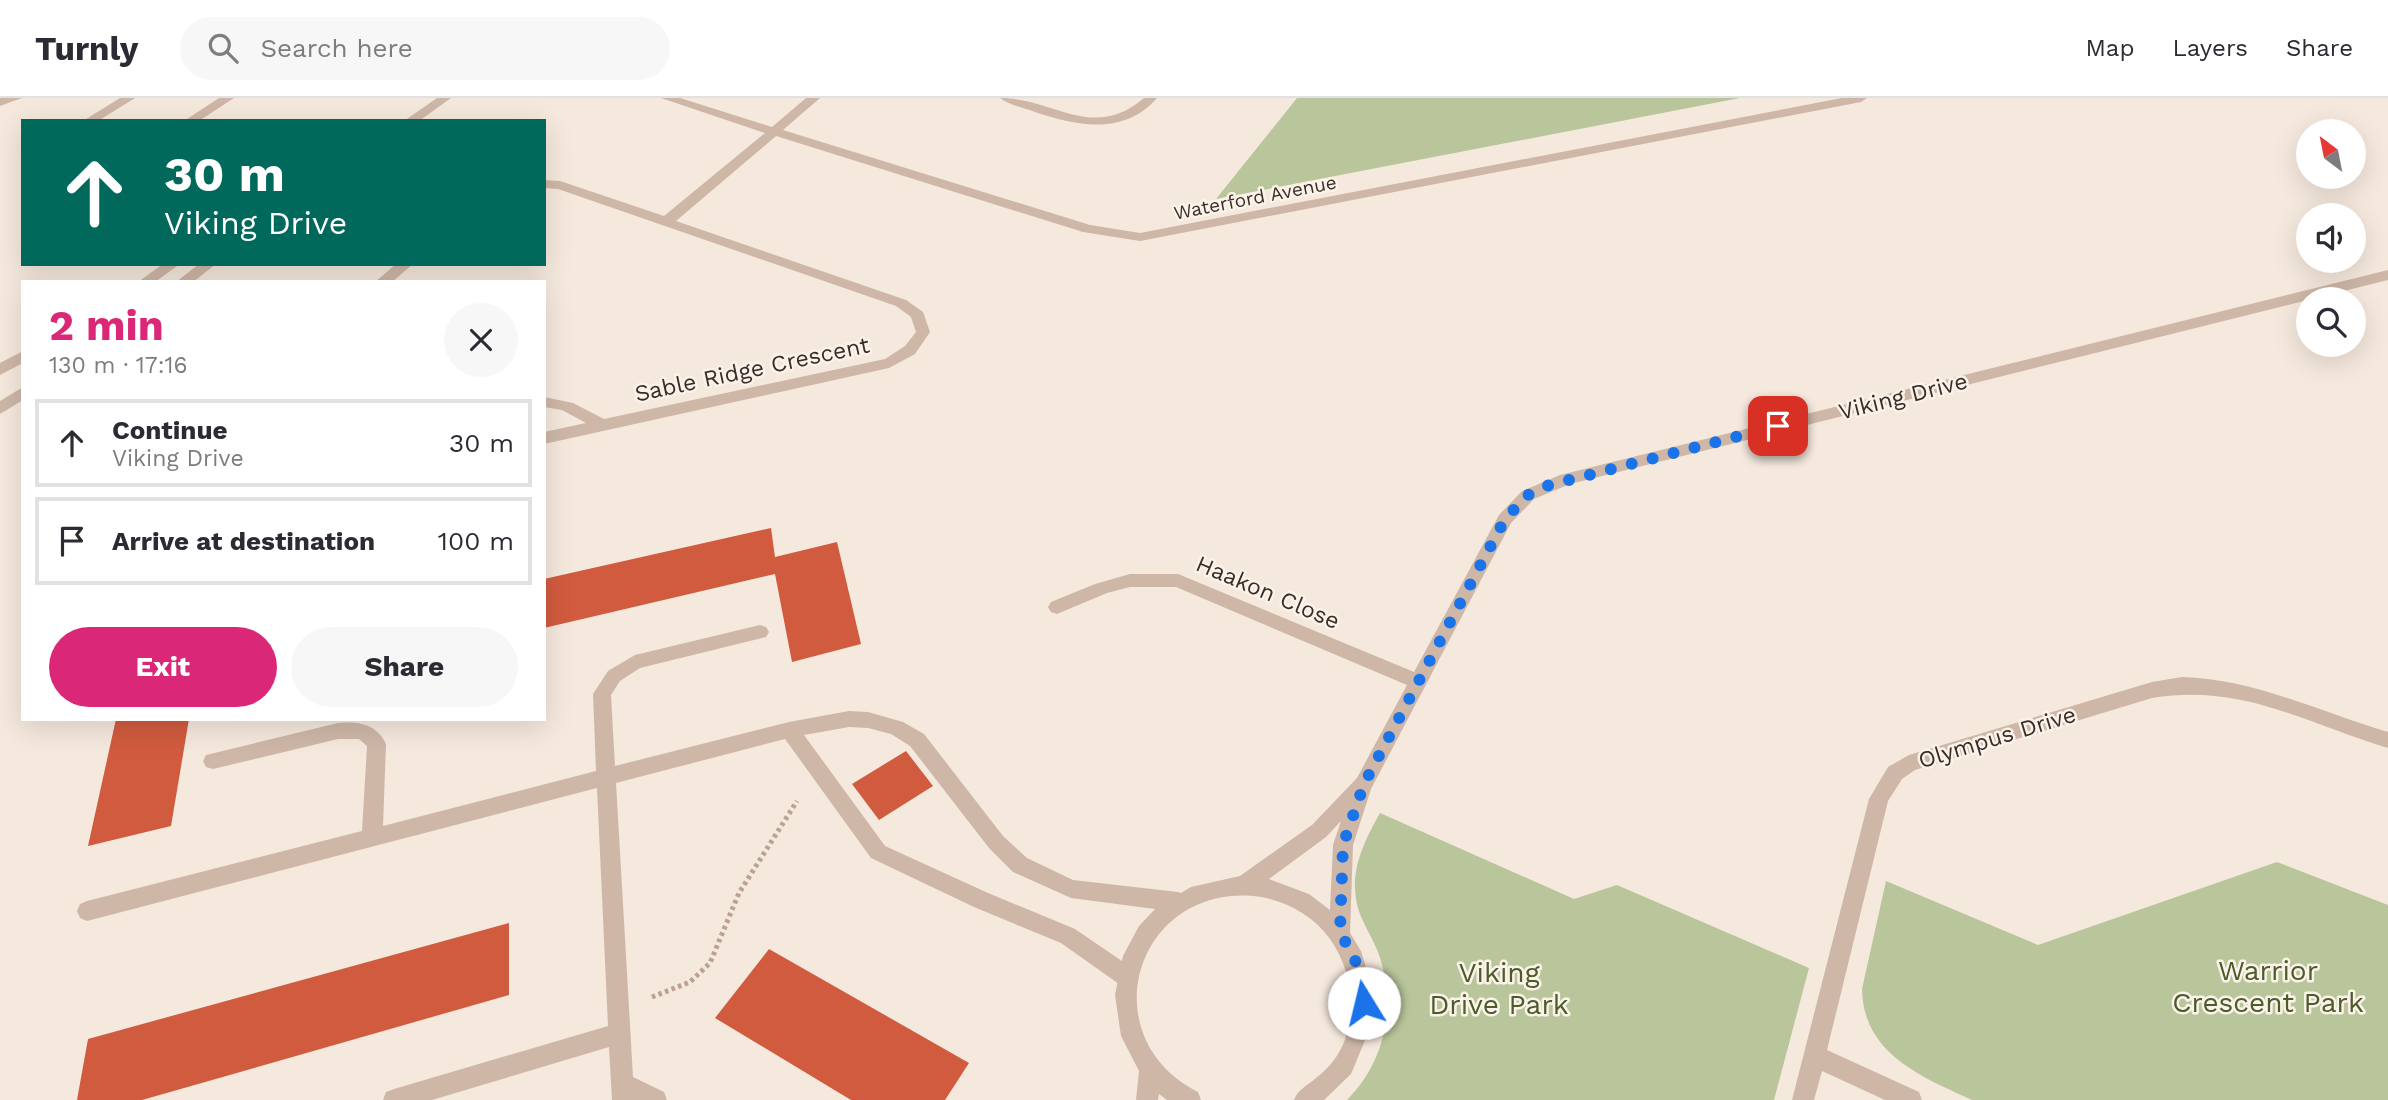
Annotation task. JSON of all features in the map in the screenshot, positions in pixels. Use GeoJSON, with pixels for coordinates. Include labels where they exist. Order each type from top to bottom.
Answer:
{"type":"FeatureCollection","features":[{"type":"Feature","properties":{"kind":"street"},"geometry":{"type":"LineString","coordinates":[[0,102],[16,98]]}},
{"type":"Feature","properties":{"kind":"street"},"geometry":{"type":"LineString","coordinates":[[93,119],[130,98]]}},
{"type":"Feature","properties":{"kind":"street"},"geometry":{"type":"LineString","coordinates":[[193,119],[228,98]]}},
{"type":"Feature","properties":{"kind":"street"},"geometry":{"type":"LineString","coordinates":[[413,119],[445,98]]}},
{"type":"Feature","properties":{"kind":"street","name":"Waterford Avenue"},"geometry":{"type":"LineString","coordinates":[[667,98],[1088,229],[1140,237],[1204,227],[1861,98]]}},
{"type":"Feature","properties":{"kind":"street"},"geometry":{"type":"LineString","coordinates":[[666,222],[814,98]]}},
{"type":"Feature","properties":{"kind":"street"},"geometry":{"type":"LineString","coordinates":[[1006,98],[1090,123],[1121,121],[1138,113],[1151,98]]}},
{"type":"Feature","properties":{"kind":"street","name":"Sable Ridge Crescent"},"geometry":{"type":"LineString","coordinates":[[546,184],[560,186],[901,303],[918,315],[923,332],[910,350],[889,363],[546,438]]}},
{"type":"Feature","properties":{"kind":"street"},"geometry":{"type":"LineString","coordinates":[[148,280],[170,266]]}},
{"type":"Feature","properties":{"kind":"street"},"geometry":{"type":"LineString","coordinates":[[186,280],[206,266]]}},
{"type":"Feature","properties":{"kind":"street"},"geometry":{"type":"LineString","coordinates":[[385,280],[402,266]]}},
{"type":"Feature","properties":{"kind":"street","name":"Viking Drive"},"geometry":{"type":"LineString","coordinates":[[1246,884],[1319,831],[1364,784],[1505,519],[1528,495],[1546,486],[2388,275]]}},
{"type":"Feature","properties":{"kind":"street"},"geometry":{"type":"LineString","coordinates":[[0,370],[21,357]]}},
{"type":"Feature","properties":{"kind":"street"},"geometry":{"type":"LineString","coordinates":[[0,408],[21,393]]}},
{"type":"Feature","properties":{"kind":"street"},"geometry":{"type":"LineString","coordinates":[[546,402],[559,402],[573,407],[601,425]]}},
{"type":"Feature","properties":{"kind":"street","name":"Haakon Close"},"geometry":{"type":"LineString","coordinates":[[1057,607],[1124,580],[1142,577],[1178,581],[1418,682]]}},
{"type":"Feature","properties":{"kind":"street"},"geometry":{"type":"LineString","coordinates":[[656,1100],[623,1091],[601,703],[603,694],[614,676],[635,662],[760,632]]}},
{"type":"Feature","properties":{"kind":"street","name":"Olympus Drive"},"geometry":{"type":"LineString","coordinates":[[1803,1100],[1879,799],[1895,773],[1909,763],[2152,690],[2195,683],[2241,691],[2388,740]]}},
{"type":"Feature","properties":{"kind":"street"},"geometry":{"type":"LineString","coordinates":[[87,911],[789,730],[849,719],[868,720],[896,728],[917,740],[996,842],[1020,865],[1071,889],[1178,902]]}},
{"type":"Feature","properties":{"kind":"street"},"geometry":{"type":"LineString","coordinates":[[213,761],[338,731],[359,730],[368,733],[377,744],[372,838]]}},
{"type":"Feature","properties":{"kind":"street"},"geometry":{"type":"LineString","coordinates":[[789,730],[877,852],[1068,936],[1127,977]]}},
{"type":"Feature","properties":{"kind":"street"},"geometry":{"type":"LineString","coordinates":[[1340,932],[1343,845],[1364,784]]}},
{"type":"Feature","properties":{"kind":"street"},"geometry":{"type":"LineString","coordinates":[[1189,1100],[1181,1097],[1150,1069],[1133,1040],[1126,1009],[1127,977],[1137,948],[1154,922],[1178,902],[1210,889],[1246,884],[1282,890],[1314,906],[1340,932],[1358,966],[1364,1003],[1356,1042],[1336,1076],[1305,1100]]}},
{"type":"Feature","properties":{"kind":"street"},"geometry":{"type":"LineString","coordinates":[[394,1100],[619,1022]]}},
{"type":"Feature","properties":{"kind":"street"},"geometry":{"type":"LineString","coordinates":[[1814,1056],[1911,1100]]}},
{"type":"Feature","properties":{"kind":"street"},"geometry":{"type":"LineString","coordinates":[[1147,1100],[1150,1069]]}},
{"type":"Feature","properties":{"kind":"path"},"geometry":{"type":"LineString","coordinates":[[619,1022],[690,982],[710,963],[739,893],[759,865],[781,823],[819,771]]}},
{"type":"Feature","properties":{"kind":"green space"},"geometry":{"type":"Polygon","coordinates":[[[1297,98],[1740,98],[1216,199],[1297,98]]]}},
{"type":"Feature","properties":{"kind":"green space","name":"Viking Drive Park"},"geometry":{"type":"Polygon","coordinates":[[[1380,813],[1574,899],[1617,885],[1809,968],[1774,1100],[1347,1100],[1371,1068],[1379,1050],[1387,1011],[1384,972],[1360,913],[1355,887],[1360,854],[1380,813]]]}},
{"type":"Feature","properties":{"kind":"green space","name":"Warrior Crescent Park"},"geometry":{"type":"Polygon","coordinates":[[[2277,862],[2388,905],[2388,1100],[1972,1100],[1915,1072],[1899,1060],[1884,1047],[1873,1031],[1865,1011],[1862,989],[1886,881],[2038,945],[2277,862]]]}},
{"type":"Feature","properties":{"kind":"building"},"geometry":{"type":"Polygon","coordinates":[[[771,528],[775,557],[837,542],[861,644],[792,662],[775,574],[546,628],[546,579],[771,528]]]}},
{"type":"Feature","properties":{"kind":"building"},"geometry":{"type":"Polygon","coordinates":[[[116,721],[189,721],[171,826],[88,846],[116,721]]]}},
{"type":"Feature","properties":{"kind":"building"},"geometry":{"type":"Polygon","coordinates":[[[906,751],[933,786],[879,820],[852,784],[906,751]]]}},
{"type":"Feature","properties":{"kind":"building"},"geometry":{"type":"Polygon","coordinates":[[[509,923],[509,995],[142,1100],[77,1100],[88,1039],[509,923]]]}},
{"type":"Feature","properties":{"kind":"building"},"geometry":{"type":"Polygon","coordinates":[[[769,949],[969,1063],[945,1100],[851,1100],[715,1018],[769,949]]]}},
{"type":"Feature","properties":{"kind":"route"},"geometry":{"type":"LineString","coordinates":[[1364,1003],[1358,966],[1340,932],[1343,845],[1364,784],[1505,519],[1528,495],[1566,479],[1778,426]]}}]}
